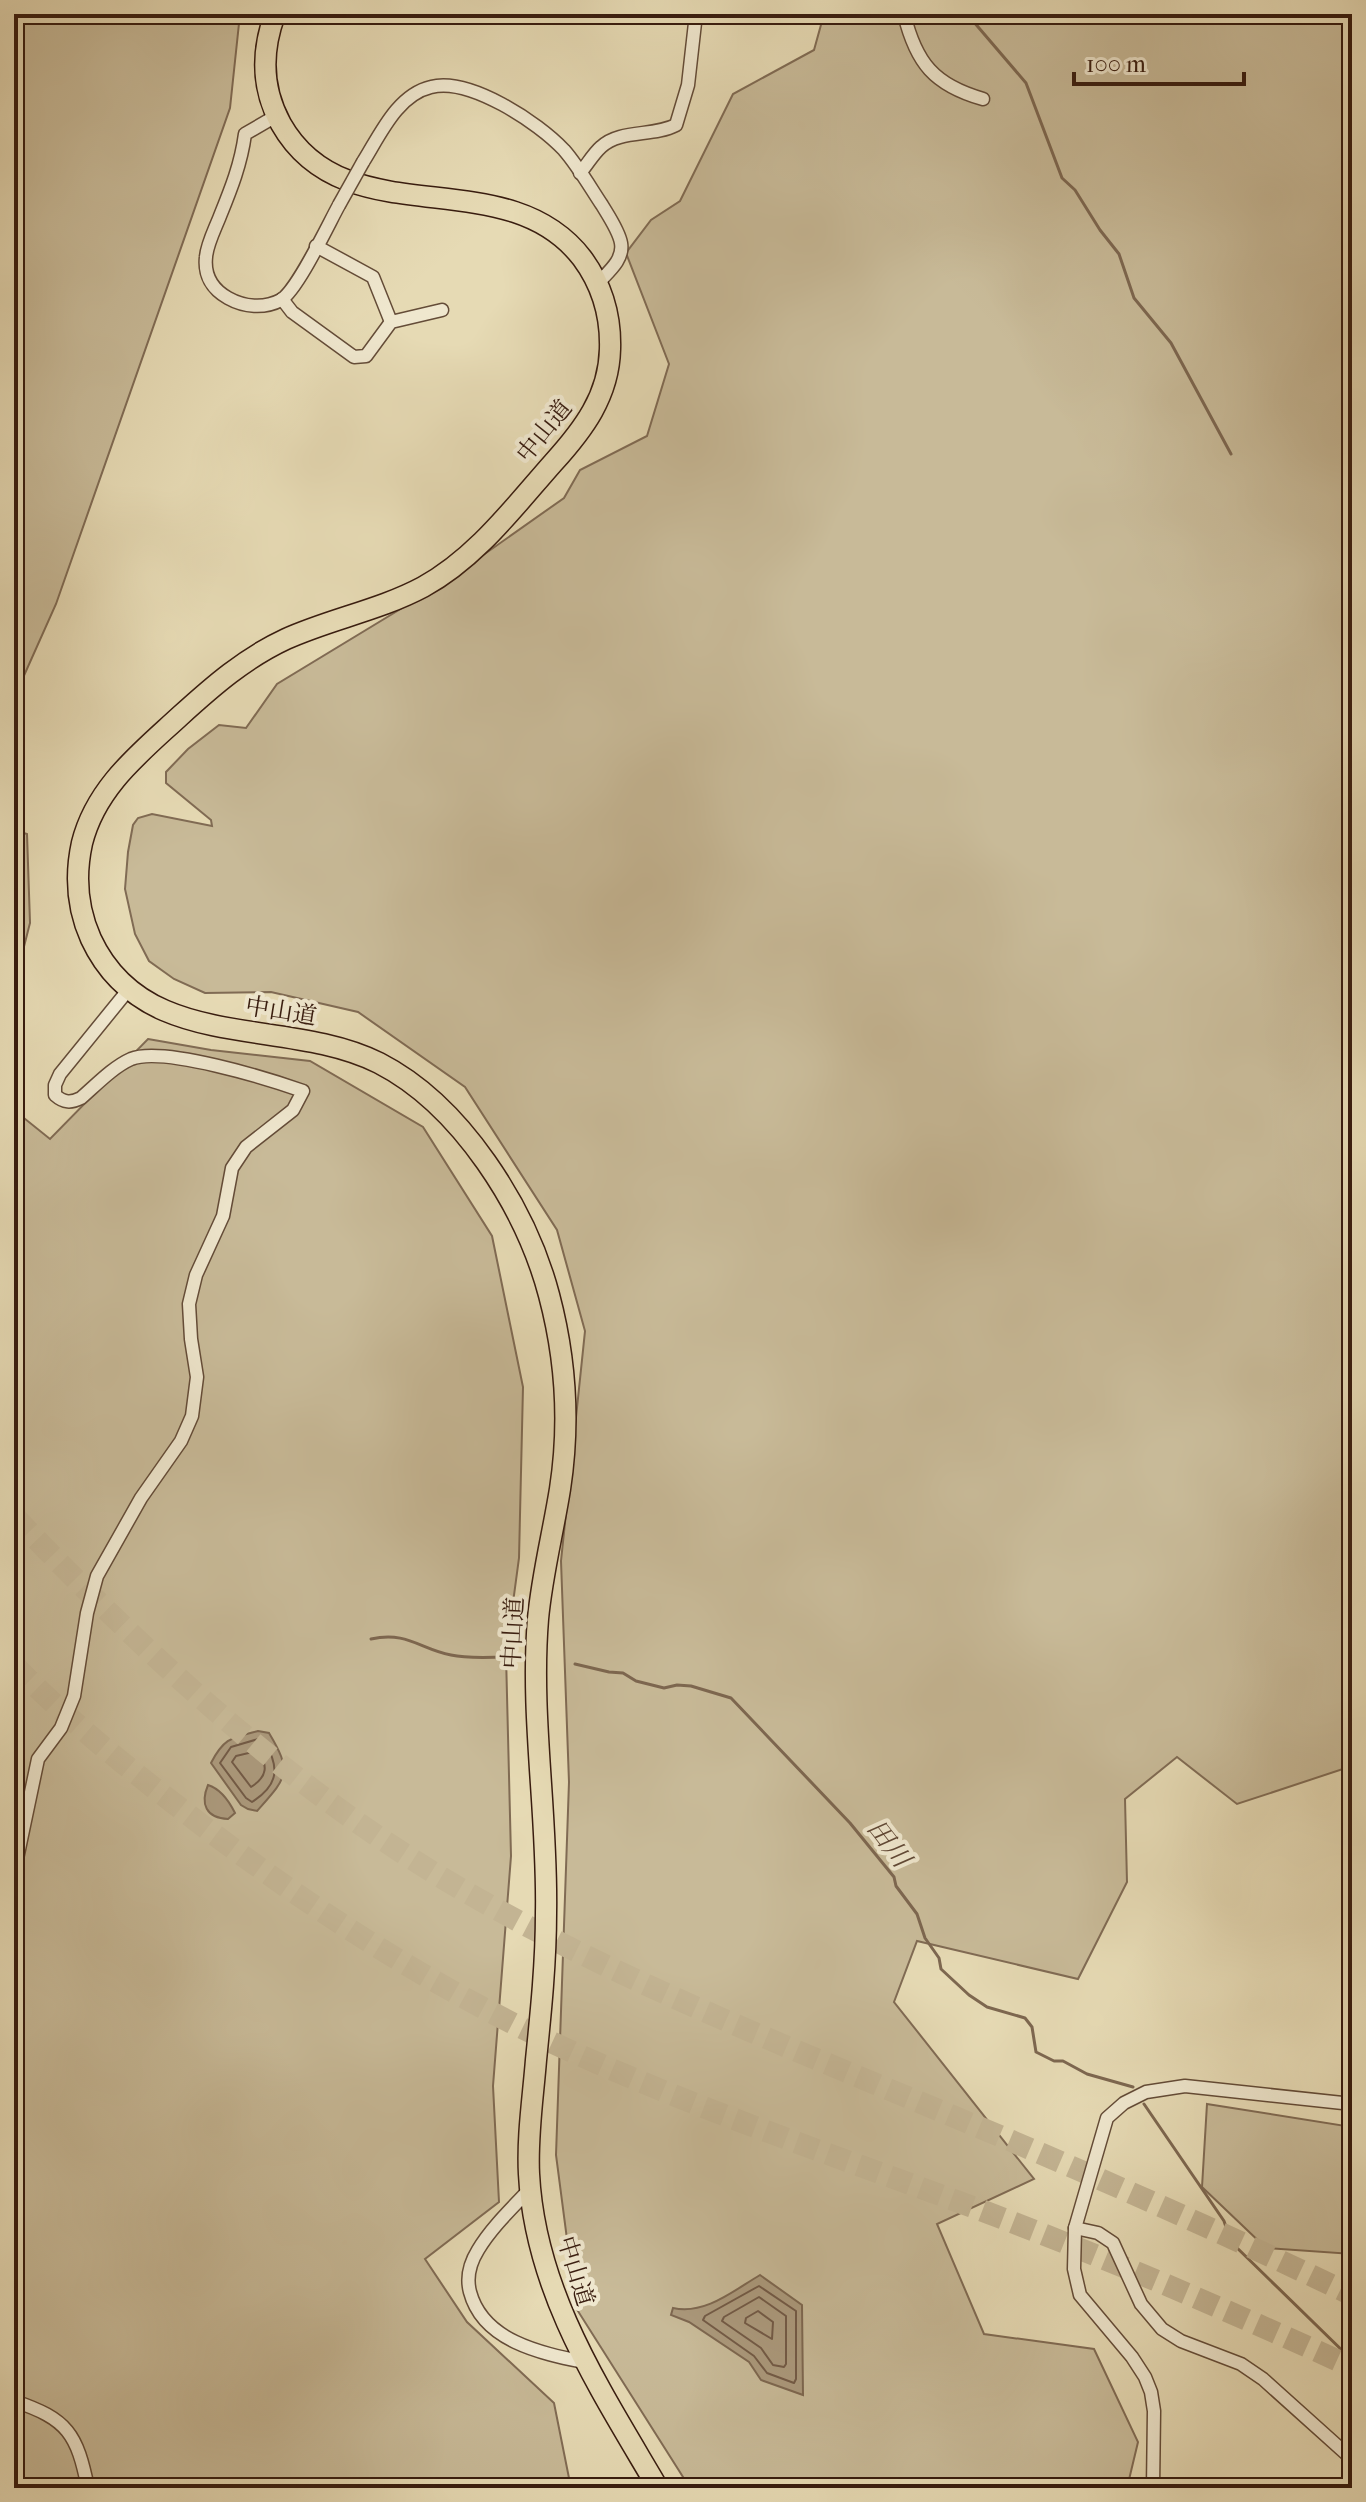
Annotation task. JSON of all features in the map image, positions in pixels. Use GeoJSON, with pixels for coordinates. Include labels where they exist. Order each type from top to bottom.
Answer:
{"type":"FeatureCollection","features":[{"type":"Feature","properties":{"kind":"highway","name":"中山道"},"geometry":{"type":"LineString","coordinates":[[275,14],[267,38],[264,77],[276,116],[302,153],[317,166],[346,182],[495,206],[532,217],[565,239],[583,259],[598,283],[609,321],[608,374],[602,394],[577,436],[494,528],[448,571],[421,588],[285,640],[249,659],[227,674],[129,763],[102,796],[86,830],[77,883],[86,928],[100,957],[129,989],[156,1006],[188,1020],[228,1029],[295,1037],[360,1055],[400,1076],[434,1103],[480,1154],[521,1220],[544,1276],[560,1341],[566,1409],[561,1483],[537,1634],[536,1689],[547,1909],[529,2144],[530,2189],[552,2290],[584,2362],[658,2488]]}},
{"type":"Feature","properties":{"kind":"street"},"geometry":{"type":"LineString","coordinates":[[580,173],[602,145],[622,137],[676,125],[688,85],[696,14]]}},
{"type":"Feature","properties":{"kind":"street"},"geometry":{"type":"LineString","coordinates":[[904,14],[916,51],[925,66],[944,84],[983,99]]}},
{"type":"Feature","properties":{"kind":"street"},"geometry":{"type":"LineString","coordinates":[[276,116],[245,134],[242,162],[206,253],[206,272],[214,287],[226,297],[244,306],[264,306],[282,299],[294,286],[393,113],[411,96],[429,87],[453,85],[483,95],[537,127],[563,150],[580,173],[608,215],[621,243],[618,263],[598,283]]}},
{"type":"Feature","properties":{"kind":"street"},"geometry":{"type":"LineString","coordinates":[[316,246],[373,277],[391,322]]}},
{"type":"Feature","properties":{"kind":"street"},"geometry":{"type":"LineString","coordinates":[[282,299],[292,312],[354,357],[366,356],[391,322],[442,310]]}},
{"type":"Feature","properties":{"kind":"street"},"geometry":{"type":"LineString","coordinates":[[14,1873],[38,1759],[61,1728],[74,1696],[87,1613],[97,1576],[141,1498],[181,1441],[192,1416],[197,1377],[189,1304],[196,1275],[223,1216],[232,1168],[246,1147],[293,1110],[303,1091],[251,1073],[151,1056],[132,1059],[81,1098],[72,1102],[62,1101],[55,1095],[60,1074],[129,989]]}},
{"type":"Feature","properties":{"kind":"street"},"geometry":{"type":"LineString","coordinates":[[1153,2488],[1154,2411],[1151,2392],[1132,2357],[1080,2295],[1074,2269],[1075,2228],[1107,2118],[1124,2103],[1146,2092],[1185,2086],[1352,2104]]}},
{"type":"Feature","properties":{"kind":"street"},"geometry":{"type":"LineString","coordinates":[[530,2189],[478,2250],[469,2270],[468,2285],[481,2318],[490,2326],[523,2346],[584,2362]]}},
{"type":"Feature","properties":{"kind":"street"},"geometry":{"type":"LineString","coordinates":[[1075,2228],[1098,2233],[1113,2243],[1141,2304],[1162,2329],[1181,2341],[1241,2364],[1263,2379],[1352,2459]]}},
{"type":"Feature","properties":{"kind":"street"},"geometry":{"type":"LineString","coordinates":[[14,2401],[34,2407],[69,2431],[77,2443],[88,2488]]}},
{"type":"Feature","properties":{"kind":"shaded area"},"geometry":{"type":"Polygon","coordinates":[[[14,14],[240,14],[230,108],[56,604],[14,698],[14,14]]]}},
{"type":"Feature","properties":{"kind":"shaded area"},"geometry":{"type":"Polygon","coordinates":[[[824,14],[1352,14],[1352,1766],[1237,1804],[1177,1757],[1125,1799],[1127,1882],[1078,1979],[917,1941],[894,2002],[1034,2179],[937,2224],[984,2334],[1094,2349],[1138,2442],[1127,2488],[690,2488],[576,2308],[556,2155],[569,1782],[561,1561],[585,1331],[557,1230],[465,1087],[358,1012],[271,992],[205,993],[174,979],[149,961],[135,934],[125,889],[128,852],[133,825],[138,818],[152,814],[212,826],[211,820],[166,783],[166,772],[188,749],[219,725],[246,728],[277,684],[445,582],[564,498],[580,470],[647,436],[669,364],[626,253],[651,220],[680,201],[733,94],[814,50],[824,14]]]}},
{"type":"Feature","properties":{"kind":"shaded area"},"geometry":{"type":"Polygon","coordinates":[[[14,830],[27,834],[30,923],[14,986],[14,830]]]}},
{"type":"Feature","properties":{"kind":"shaded area"},"geometry":{"type":"Polygon","coordinates":[[[148,1039],[211,1050],[310,1061],[423,1127],[492,1236],[523,1387],[519,1558],[506,1655],[511,1856],[493,2086],[499,2202],[425,2259],[467,2322],[554,2403],[571,2488],[14,2488],[14,1110],[50,1139],[148,1039]]]}},
{"type":"Feature","properties":{"kind":"shaded area"},"geometry":{"type":"Polygon","coordinates":[[[1207,2104],[1352,2127],[1352,2254],[1266,2248],[1202,2187],[1207,2104]]]}},
{"type":"Feature","properties":{"kind":"water"},"geometry":{"type":"Polygon","coordinates":[[[258,1731],[269,1733],[284,1766],[280,1782],[257,1811],[241,1805],[211,1763],[229,1740],[258,1731]]]}},
{"type":"Feature","properties":{"kind":"water"},"geometry":{"type":"Polygon","coordinates":[[[208,1785],[221,1792],[230,1804],[235,1813],[228,1819],[214,1816],[207,1809],[205,1798],[208,1785]]]}},
{"type":"Feature","properties":{"kind":"water"},"geometry":{"type":"Polygon","coordinates":[[[760,2275],[802,2305],[803,2395],[761,2380],[749,2362],[689,2322],[671,2315],[673,2308],[707,2305],[760,2275]]]}},
{"type":"Feature","properties":{"kind":"waterway"},"geometry":{"type":"LineString","coordinates":[[967,14],[1026,83],[1062,178],[1075,190],[1119,254],[1134,298],[1171,343],[1231,454]]}},
{"type":"Feature","properties":{"kind":"waterway","name":"田川"},"geometry":{"type":"LineString","coordinates":[[371,1639],[394,1637],[458,1656],[508,1657]]}},
{"type":"Feature","properties":{"kind":"waterway","name":"田川"},"geometry":{"type":"LineString","coordinates":[[575,1664],[623,1673],[636,1681],[664,1688],[691,1686],[731,1698],[850,1823],[894,1877],[896,1886],[917,1914],[925,1938],[939,1958],[941,1969],[987,2007],[1025,2018],[1032,2027],[1036,2052],[1054,2061],[1063,2061],[1087,2074],[1133,2087]]}},
{"type":"Feature","properties":{"kind":"waterway","name":"田川"},"geometry":{"type":"LineString","coordinates":[[1144,2104],[1224,2221],[1231,2242],[1352,2360]]}},
{"type":"Feature","properties":{"kind":"tunnel"},"geometry":{"type":"LineString","coordinates":[[14,1516],[118,1621],[226,1720],[342,1811],[466,1892],[644,1983],[765,2038],[1102,2180],[1352,2295]]}},
{"type":"Feature","properties":{"kind":"tunnel"},"geometry":{"type":"LineString","coordinates":[[14,1665],[113,1755],[257,1866],[383,1951],[516,2025],[629,2077],[1073,2246],[1352,2367]]}}]}
